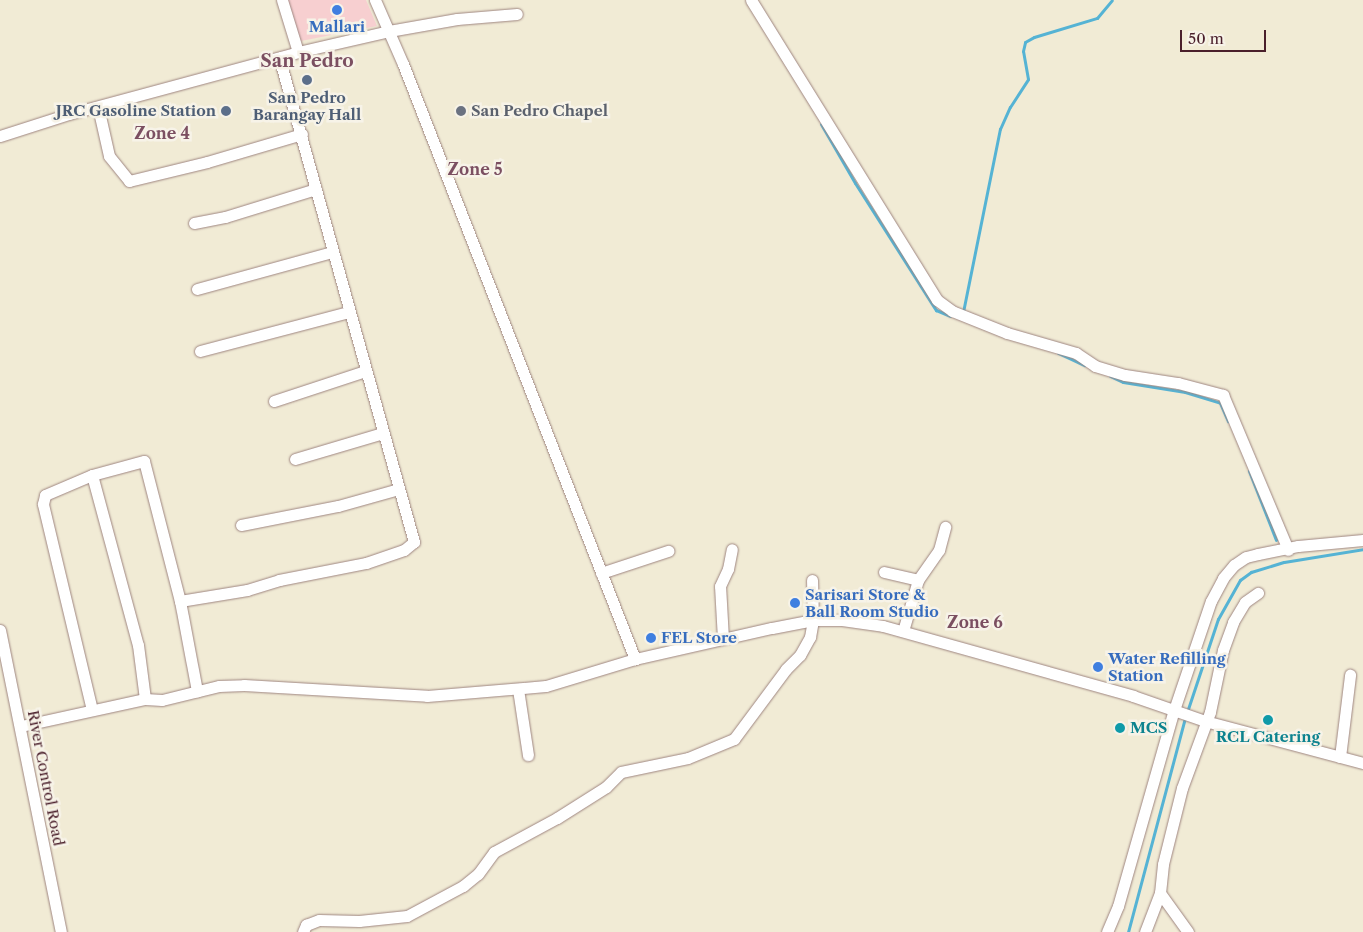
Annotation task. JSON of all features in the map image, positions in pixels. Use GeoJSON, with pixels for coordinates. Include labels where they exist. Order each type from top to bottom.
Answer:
{"type":"FeatureCollection","features":[{"type":"Feature","properties":{"kind":"street"},"geometry":{"type":"LineString","coordinates":[[282,0],[298,52]]}},
{"type":"Feature","properties":{"kind":"street"},"geometry":{"type":"LineString","coordinates":[[375,0],[389,31],[635,660]]}},
{"type":"Feature","properties":{"kind":"street"},"geometry":{"type":"LineString","coordinates":[[751,0],[937,300],[952,311],[966,317],[1007,333],[1076,353],[1095,366],[1110,371],[1178,383],[1223,394],[1288,550]]}},
{"type":"Feature","properties":{"kind":"street"},"geometry":{"type":"LineString","coordinates":[[0,136],[298,52],[389,31],[457,19],[518,14]]}},
{"type":"Feature","properties":{"kind":"street"},"geometry":{"type":"LineString","coordinates":[[180,601],[247,590],[279,580],[366,563],[404,550],[414,542],[332,252],[302,134],[279,57]]}},
{"type":"Feature","properties":{"kind":"street"},"geometry":{"type":"LineString","coordinates":[[98,107],[109,156],[130,181],[207,162],[302,134]]}},
{"type":"Feature","properties":{"kind":"street"},"geometry":{"type":"LineString","coordinates":[[194,223],[225,217],[316,190]]}},
{"type":"Feature","properties":{"kind":"street"},"geometry":{"type":"LineString","coordinates":[[197,289],[332,252]]}},
{"type":"Feature","properties":{"kind":"street"},"geometry":{"type":"LineString","coordinates":[[200,351],[349,312]]}},
{"type":"Feature","properties":{"kind":"street"},"geometry":{"type":"LineString","coordinates":[[274,401],[366,371]]}},
{"type":"Feature","properties":{"kind":"street"},"geometry":{"type":"LineString","coordinates":[[295,458],[383,433]]}},
{"type":"Feature","properties":{"kind":"street"},"geometry":{"type":"LineString","coordinates":[[92,710],[43,504],[45,495],[92,475],[144,461],[180,601],[197,691]]}},
{"type":"Feature","properties":{"kind":"street"},"geometry":{"type":"LineString","coordinates":[[92,475],[138,645],[145,698]]}},
{"type":"Feature","properties":{"kind":"street"},"geometry":{"type":"LineString","coordinates":[[241,525],[338,506],[399,489]]}},
{"type":"Feature","properties":{"kind":"street"},"geometry":{"type":"LineString","coordinates":[[903,631],[918,580],[939,550],[945,527]]}},
{"type":"Feature","properties":{"kind":"street"},"geometry":{"type":"LineString","coordinates":[[1107,932],[1118,906],[1182,713],[1211,601],[1223,578],[1234,565],[1246,557],[1288,550],[1298,546],[1363,540]]}},
{"type":"Feature","properties":{"kind":"street"},"geometry":{"type":"LineString","coordinates":[[723,639],[720,586],[728,569],[732,549]]}},
{"type":"Feature","properties":{"kind":"street"},"geometry":{"type":"LineString","coordinates":[[601,572],[668,551]]}},
{"type":"Feature","properties":{"kind":"street"},"geometry":{"type":"LineString","coordinates":[[884,572],[918,580]]}},
{"type":"Feature","properties":{"kind":"street"},"geometry":{"type":"LineString","coordinates":[[303,932],[306,925],[319,920],[360,921],[407,916],[463,886],[478,874],[494,852],[557,818],[606,787],[621,772],[688,758],[734,739],[786,669],[800,655],[810,638],[814,620],[812,580]]}},
{"type":"Feature","properties":{"kind":"street"},"geometry":{"type":"LineString","coordinates":[[1145,932],[1160,893],[1163,864],[1182,788],[1210,712],[1223,650],[1233,622],[1245,602],[1258,593]]}},
{"type":"Feature","properties":{"kind":"street"},"geometry":{"type":"LineString","coordinates":[[21,726],[145,698],[162,700],[219,686],[244,685],[427,696],[546,686],[635,660],[814,620],[862,622],[903,631],[1133,696],[1206,721],[1363,763]]}},
{"type":"Feature","properties":{"kind":"street","name":"River Control Road"},"geometry":{"type":"LineString","coordinates":[[0,630],[62,932]]}},
{"type":"Feature","properties":{"kind":"street"},"geometry":{"type":"LineString","coordinates":[[1340,757],[1350,675]]}},
{"type":"Feature","properties":{"kind":"street"},"geometry":{"type":"LineString","coordinates":[[518,689],[528,755]]}},
{"type":"Feature","properties":{"kind":"street"},"geometry":{"type":"LineString","coordinates":[[1160,893],[1188,932]]}},
{"type":"Feature","properties":{"kind":"shaded area"},"geometry":{"type":"Polygon","coordinates":[[[286,0],[366,0],[377,26],[301,41],[286,0]]]}},
{"type":"Feature","properties":{"kind":"waterway"},"geometry":{"type":"LineString","coordinates":[[963,312],[1000,129],[1010,107],[1028,79],[1023,51],[1025,42],[1034,37],[1097,18],[1112,0]]}},
{"type":"Feature","properties":{"kind":"waterway"},"geometry":{"type":"LineString","coordinates":[[821,124],[855,183],[936,310],[950,316]]}},
{"type":"Feature","properties":{"kind":"waterway"},"geometry":{"type":"LineString","coordinates":[[1058,353],[1084,365]]}},
{"type":"Feature","properties":{"kind":"waterway"},"geometry":{"type":"LineString","coordinates":[[1110,376],[1123,382],[1185,392],[1220,403],[1228,421]]}},
{"type":"Feature","properties":{"kind":"waterway"},"geometry":{"type":"LineString","coordinates":[[1249,471],[1276,540]]}},
{"type":"Feature","properties":{"kind":"waterway"},"geometry":{"type":"LineString","coordinates":[[1187,712],[1218,619],[1240,580],[1251,572],[1284,562],[1363,549]]}},
{"type":"Feature","properties":{"kind":"waterway"},"geometry":{"type":"LineString","coordinates":[[1128,932],[1185,718]]}},
{"type":"Feature","properties":{"kind":"place","name":"Mallari"},"geometry":{"type":"Point","coordinates":[337,10]}},
{"type":"Feature","properties":{"kind":"place","name":"San Pedro Barangay Hall"},"geometry":{"type":"Point","coordinates":[307,80]}},
{"type":"Feature","properties":{"kind":"place","name":"JRC Gasoline Station"},"geometry":{"type":"Point","coordinates":[226,111]}},
{"type":"Feature","properties":{"kind":"place","name":"San Pedro Chapel"},"geometry":{"type":"Point","coordinates":[461,111]}},
{"type":"Feature","properties":{"kind":"place","name":"Sarisari Store & Ball Room Studio"},"geometry":{"type":"Point","coordinates":[795,603]}},
{"type":"Feature","properties":{"kind":"place","name":"FEL Store"},"geometry":{"type":"Point","coordinates":[651,638]}},
{"type":"Feature","properties":{"kind":"place","name":"Water Refilling Station"},"geometry":{"type":"Point","coordinates":[1098,667]}},
{"type":"Feature","properties":{"kind":"place","name":"RCL Catering"},"geometry":{"type":"Point","coordinates":[1268,720]}},
{"type":"Feature","properties":{"kind":"place","name":"MCS"},"geometry":{"type":"Point","coordinates":[1120,728]}},
{"type":"Feature","properties":{"kind":"district","name":"San Pedro"},"geometry":{"type":"Point","coordinates":[307,61]}},
{"type":"Feature","properties":{"kind":"district","name":"Zone 4"},"geometry":{"type":"Point","coordinates":[162,133]}},
{"type":"Feature","properties":{"kind":"district","name":"Zone 5"},"geometry":{"type":"Point","coordinates":[475,169]}},
{"type":"Feature","properties":{"kind":"district","name":"Zone 6"},"geometry":{"type":"Point","coordinates":[975,622]}}]}
